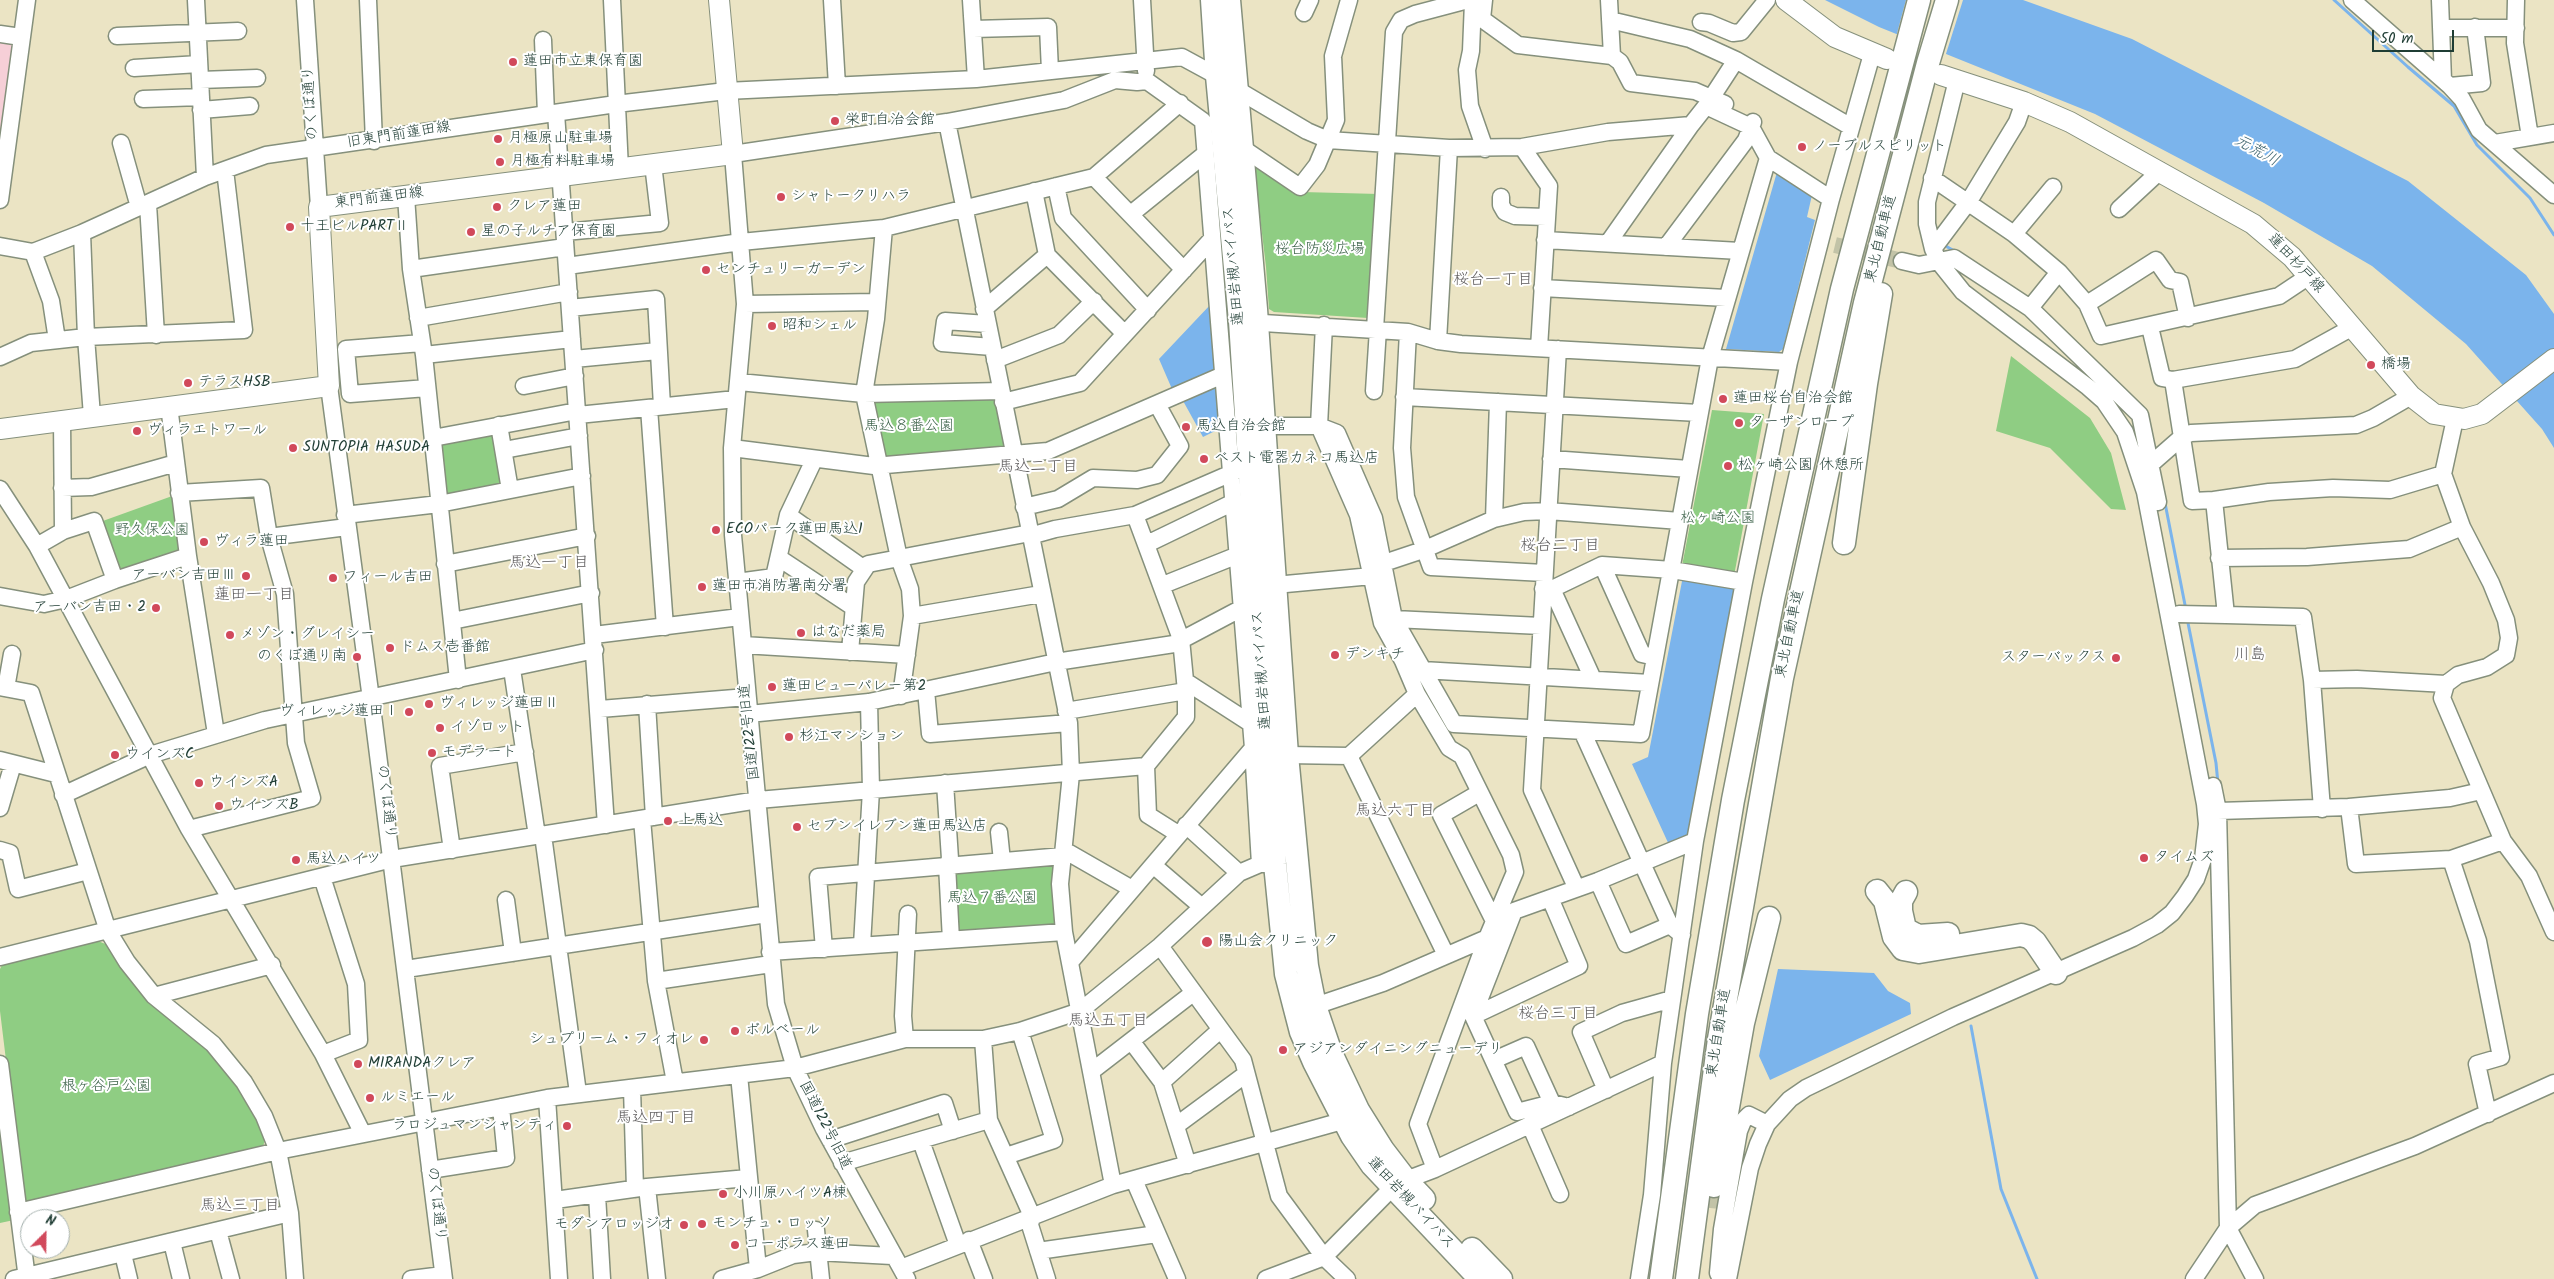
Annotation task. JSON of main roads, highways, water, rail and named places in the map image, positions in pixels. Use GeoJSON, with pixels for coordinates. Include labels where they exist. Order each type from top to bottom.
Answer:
{"type":"FeatureCollection","features":[{"type":"Feature","properties":{"kind":"highway","name":"蓮田岩槻バイパス"},"geometry":{"type":"LineString","coordinates":[[1212,0],[1217,76],[1249,322],[1265,426],[1287,755],[1277,864],[1307,966],[1315,1006],[1331,1053],[1358,1110],[1399,1184],[1480,1279]]}},
{"type":"Feature","properties":{"kind":"highway","name":"蓮田岩槻バイパス"},"geometry":{"type":"LineString","coordinates":[[1229,0],[1241,146],[1249,322],[1241,469],[1277,864],[1282,945],[1288,985],[1301,1032],[1342,1119],[1372,1165],[1399,1184],[1501,1279]]}},
{"type":"Feature","properties":{"kind":"highway","name":"東北自動車道"},"geometry":{"type":"LineString","coordinates":[[1661,1279],[1697,1014],[1733,800],[1773,599],[1842,289],[1888,56],[1920,0]]}},
{"type":"Feature","properties":{"kind":"highway","name":"東北自動車道"},"geometry":{"type":"LineString","coordinates":[[1688,1279],[1720,1029],[1782,678],[1826,471],[1890,203],[1942,73],[1947,0]]}},
{"type":"Feature","properties":{"kind":"highway"},"geometry":{"type":"LineString","coordinates":[[1844,543],[1866,384],[1880,307],[1890,203]]}},
{"type":"Feature","properties":{"kind":"highway"},"geometry":{"type":"LineString","coordinates":[[1877,891],[1885,901],[1894,937],[1903,949],[1919,952],[2021,935],[2030,937],[2035,942],[2056,973],[2052,946],[2039,928],[2031,924],[2010,923],[1927,937],[1910,934],[1905,929],[1901,911],[1901,901],[1906,892]]}},
{"type":"Feature","properties":{"kind":"highway"},"geometry":{"type":"LineString","coordinates":[[1688,1279],[1711,1205],[1743,1023],[1770,918]]}},
{"type":"Feature","properties":{"kind":"main road","name":"東門前蓮田線"},"geometry":{"type":"LineString","coordinates":[[0,429],[329,386],[319,207],[733,154],[719,0]]}},
{"type":"Feature","properties":{"kind":"main road"},"geometry":{"type":"LineString","coordinates":[[1786,0],[1835,37],[1888,56]]}},
{"type":"Feature","properties":{"kind":"main road","name":"蓮田杉戸線"},"geometry":{"type":"LineString","coordinates":[[1942,73],[2024,102],[2085,130],[2160,171],[2264,232],[2308,276],[2411,396],[2434,414],[2455,419],[2471,418],[2494,408],[2554,359]]}},
{"type":"Feature","properties":{"kind":"water","name":"元荒川"},"geometry":{"type":"Polygon","coordinates":[[[1825,0],[2023,0],[2132,39],[2408,181],[2526,275],[2554,314],[2554,448],[2542,429],[2466,344],[2372,266],[2264,203],[2095,114],[1879,27],[1825,0]]]}},
{"type":"Feature","properties":{"kind":"water"},"geometry":{"type":"Polygon","coordinates":[[[1777,172],[1812,195],[1807,217],[1815,220],[1783,349],[1779,352],[1726,349],[1777,172]]]}},
{"type":"Feature","properties":{"kind":"water"},"geometry":{"type":"Polygon","coordinates":[[[1211,304],[1215,368],[1213,373],[1172,389],[1159,359],[1211,304]]]}},
{"type":"Feature","properties":{"kind":"water"},"geometry":{"type":"Polygon","coordinates":[[[1214,386],[1219,388],[1221,428],[1203,437],[1182,399],[1214,386]]]}},
{"type":"Feature","properties":{"kind":"water"},"geometry":{"type":"Polygon","coordinates":[[[1683,576],[1730,585],[1734,590],[1688,838],[1670,847],[1632,764],[1648,757],[1683,576]]]}},
{"type":"Feature","properties":{"kind":"water"},"geometry":{"type":"Polygon","coordinates":[[[1778,969],[1874,973],[1888,991],[1910,1003],[1911,1014],[1770,1080],[1759,1056],[1778,969]]]}},
{"type":"Feature","properties":{"kind":"waterway"},"geometry":{"type":"LineString","coordinates":[[2334,0],[2454,106],[2477,145],[2530,198],[2554,235]]}},
{"type":"Feature","properties":{"kind":"waterway"},"geometry":{"type":"LineString","coordinates":[[1944,245],[1956,252]]}},
{"type":"Feature","properties":{"kind":"waterway"},"geometry":{"type":"LineString","coordinates":[[2165,503],[2186,610]]}},
{"type":"Feature","properties":{"kind":"waterway"},"geometry":{"type":"LineString","coordinates":[[2187,618],[2216,763],[2218,784]]}},
{"type":"Feature","properties":{"kind":"waterway"},"geometry":{"type":"LineString","coordinates":[[1971,1026],[2001,1189],[2037,1279]]}},
{"type":"Feature","properties":{"kind":"tunnel"},"geometry":{"type":"LineString","coordinates":[[1835,245],[1902,261]]}},
{"type":"Feature","properties":{"kind":"tunnel"},"geometry":{"type":"LineString","coordinates":[[1661,1195],[1729,1202]]}},
{"type":"Feature","properties":{"kind":"place","name":"蓮田市立東保育園"},"geometry":{"type":"Point","coordinates":[513,62]}},
{"type":"Feature","properties":{"kind":"place","name":"栄町自治会館"},"geometry":{"type":"Point","coordinates":[835,121]}},
{"type":"Feature","properties":{"kind":"place","name":"月極原山駐車場"},"geometry":{"type":"Point","coordinates":[498,139]}},
{"type":"Feature","properties":{"kind":"place","name":"ノーブルスピリット"},"geometry":{"type":"Point","coordinates":[1802,147]}},
{"type":"Feature","properties":{"kind":"place","name":"月極有料駐車場"},"geometry":{"type":"Point","coordinates":[500,162]}},
{"type":"Feature","properties":{"kind":"place","name":"シャトークリハラ"},"geometry":{"type":"Point","coordinates":[781,197]}},
{"type":"Feature","properties":{"kind":"place","name":"クレア蓮田"},"geometry":{"type":"Point","coordinates":[497,207]}},
{"type":"Feature","properties":{"kind":"place","name":"十王ビルPARTⅡ"},"geometry":{"type":"Point","coordinates":[290,227]}},
{"type":"Feature","properties":{"kind":"place","name":"星の子ルチア保育園"},"geometry":{"type":"Point","coordinates":[471,232]}},
{"type":"Feature","properties":{"kind":"place","name":"センチュリーガーデン"},"geometry":{"type":"Point","coordinates":[706,270]}},
{"type":"Feature","properties":{"kind":"place","name":"昭和シェル"},"geometry":{"type":"Point","coordinates":[772,326]}},
{"type":"Feature","properties":{"kind":"place","name":"橋場"},"geometry":{"type":"Point","coordinates":[2371,365]}},
{"type":"Feature","properties":{"kind":"place","name":"テラスHSB"},"geometry":{"type":"Point","coordinates":[188,383]}},
{"type":"Feature","properties":{"kind":"place","name":"蓮田桜台自治会館"},"geometry":{"type":"Point","coordinates":[1723,399]}},
{"type":"Feature","properties":{"kind":"place","name":"ターザンロープ"},"geometry":{"type":"Point","coordinates":[1739,423]}},
{"type":"Feature","properties":{"kind":"place","name":"馬込自治会館"},"geometry":{"type":"Point","coordinates":[1186,427]}},
{"type":"Feature","properties":{"kind":"place","name":"ヴィラエトワール"},"geometry":{"type":"Point","coordinates":[137,431]}},
{"type":"Feature","properties":{"kind":"place","name":"SUNTOPIA HASUDA"},"geometry":{"type":"Point","coordinates":[293,448]}},
{"type":"Feature","properties":{"kind":"place","name":"ベスト電器カネコ馬込店"},"geometry":{"type":"Point","coordinates":[1204,459]}},
{"type":"Feature","properties":{"kind":"place","name":"松ヶ崎公園 休憩所"},"geometry":{"type":"Point","coordinates":[1728,466]}},
{"type":"Feature","properties":{"kind":"place","name":"ECOパーク蓮田馬込1"},"geometry":{"type":"Point","coordinates":[716,530]}},
{"type":"Feature","properties":{"kind":"place","name":"ヴィラ蓮田"},"geometry":{"type":"Point","coordinates":[204,542]}},
{"type":"Feature","properties":{"kind":"place","name":"アーバン吉田Ⅲ"},"geometry":{"type":"Point","coordinates":[246,576]}},
{"type":"Feature","properties":{"kind":"place","name":"フィール吉田"},"geometry":{"type":"Point","coordinates":[333,578]}},
{"type":"Feature","properties":{"kind":"place","name":"蓮田市消防署南分署"},"geometry":{"type":"Point","coordinates":[702,587]}},
{"type":"Feature","properties":{"kind":"place","name":"アーバン吉田・2"},"geometry":{"type":"Point","coordinates":[156,608]}},
{"type":"Feature","properties":{"kind":"place","name":"はなだ薬局"},"geometry":{"type":"Point","coordinates":[801,633]}},
{"type":"Feature","properties":{"kind":"place","name":"メゾン・グレイシー"},"geometry":{"type":"Point","coordinates":[230,635]}},
{"type":"Feature","properties":{"kind":"place","name":"ドムス壱番館"},"geometry":{"type":"Point","coordinates":[390,648]}},
{"type":"Feature","properties":{"kind":"place","name":"デンキチ"},"geometry":{"type":"Point","coordinates":[1335,655]}},
{"type":"Feature","properties":{"kind":"place","name":"のくぼ通り南"},"geometry":{"type":"Point","coordinates":[357,657]}},
{"type":"Feature","properties":{"kind":"place","name":"スターバックス"},"geometry":{"type":"Point","coordinates":[2116,658]}},
{"type":"Feature","properties":{"kind":"place","name":"蓮田ビューパレー第2"},"geometry":{"type":"Point","coordinates":[772,687]}},
{"type":"Feature","properties":{"kind":"place","name":"ヴィレッジ蓮田Ⅱ"},"geometry":{"type":"Point","coordinates":[429,704]}},
{"type":"Feature","properties":{"kind":"place","name":"ヴィレッジ蓮田Ⅰ"},"geometry":{"type":"Point","coordinates":[409,712]}},
{"type":"Feature","properties":{"kind":"place","name":"イゾロット"},"geometry":{"type":"Point","coordinates":[440,728]}},
{"type":"Feature","properties":{"kind":"place","name":"杉江マンション"},"geometry":{"type":"Point","coordinates":[789,737]}},
{"type":"Feature","properties":{"kind":"place","name":"モデラート"},"geometry":{"type":"Point","coordinates":[432,753]}},
{"type":"Feature","properties":{"kind":"place","name":"ウインズC"},"geometry":{"type":"Point","coordinates":[115,755]}},
{"type":"Feature","properties":{"kind":"place","name":"ウインズA"},"geometry":{"type":"Point","coordinates":[199,783]}},
{"type":"Feature","properties":{"kind":"place","name":"ウインズB"},"geometry":{"type":"Point","coordinates":[219,806]}},
{"type":"Feature","properties":{"kind":"place","name":"上馬込"},"geometry":{"type":"Point","coordinates":[668,821]}},
{"type":"Feature","properties":{"kind":"place","name":"セブンイレブン蓮田馬込店"},"geometry":{"type":"Point","coordinates":[797,827]}},
{"type":"Feature","properties":{"kind":"place","name":"タイムズ"},"geometry":{"type":"Point","coordinates":[2144,858]}},
{"type":"Feature","properties":{"kind":"place","name":"馬込ハイツ"},"geometry":{"type":"Point","coordinates":[296,860]}},
{"type":"Feature","properties":{"kind":"place","name":"陽山会クリニック"},"geometry":{"type":"Point","coordinates":[1207,942]}},
{"type":"Feature","properties":{"kind":"place","name":"ボルベール"},"geometry":{"type":"Point","coordinates":[735,1031]}},
{"type":"Feature","properties":{"kind":"place","name":"シュプリーム・フィオレ"},"geometry":{"type":"Point","coordinates":[704,1040]}},
{"type":"Feature","properties":{"kind":"place","name":"アジアンダイニングニューデリ"},"geometry":{"type":"Point","coordinates":[1283,1050]}},
{"type":"Feature","properties":{"kind":"place","name":"MIRANDAクレア"},"geometry":{"type":"Point","coordinates":[358,1064]}},
{"type":"Feature","properties":{"kind":"place","name":"ルミエール"},"geometry":{"type":"Point","coordinates":[370,1098]}},
{"type":"Feature","properties":{"kind":"place","name":"ラロジュマンシャンティ"},"geometry":{"type":"Point","coordinates":[567,1126]}},
{"type":"Feature","properties":{"kind":"place","name":"小川原ハイツA棟"},"geometry":{"type":"Point","coordinates":[723,1194]}},
{"type":"Feature","properties":{"kind":"place","name":"モンチュ・ロッソ"},"geometry":{"type":"Point","coordinates":[702,1224]}},
{"type":"Feature","properties":{"kind":"place","name":"モダンアロッジオ"},"geometry":{"type":"Point","coordinates":[684,1225]}},
{"type":"Feature","properties":{"kind":"place","name":"コーポラス蓮田"},"geometry":{"type":"Point","coordinates":[735,1245]}},
{"type":"Feature","properties":{"kind":"district","name":"桜台一丁目"},"geometry":{"type":"Point","coordinates":[1493,281]}},
{"type":"Feature","properties":{"kind":"district","name":"馬込二丁目"},"geometry":{"type":"Point","coordinates":[1038,468]}},
{"type":"Feature","properties":{"kind":"district","name":"桜台二丁目"},"geometry":{"type":"Point","coordinates":[1560,547]}},
{"type":"Feature","properties":{"kind":"district","name":"馬込一丁目"},"geometry":{"type":"Point","coordinates":[549,564]}},
{"type":"Feature","properties":{"kind":"district","name":"蓮田一丁目"},"geometry":{"type":"Point","coordinates":[254,596]}},
{"type":"Feature","properties":{"kind":"district","name":"川島"},"geometry":{"type":"Point","coordinates":[2250,656]}},
{"type":"Feature","properties":{"kind":"district","name":"馬込六丁目"},"geometry":{"type":"Point","coordinates":[1395,812]}},
{"type":"Feature","properties":{"kind":"district","name":"桜台三丁目"},"geometry":{"type":"Point","coordinates":[1558,1015]}},
{"type":"Feature","properties":{"kind":"district","name":"馬込五丁目"},"geometry":{"type":"Point","coordinates":[1108,1022]}},
{"type":"Feature","properties":{"kind":"district","name":"馬込四丁目"},"geometry":{"type":"Point","coordinates":[656,1119]}},
{"type":"Feature","properties":{"kind":"district","name":"馬込三丁目"},"geometry":{"type":"Point","coordinates":[240,1207]}},
{"type":"Feature","properties":{"kind":"park label","name":"桜台防災広場"},"geometry":{"type":"Point","coordinates":[1320,250]}},
{"type":"Feature","properties":{"kind":"park label","name":"馬込８番公園"},"geometry":{"type":"Point","coordinates":[909,427]}},
{"type":"Feature","properties":{"kind":"park label","name":"松ヶ崎公園"},"geometry":{"type":"Point","coordinates":[1718,519]}},
{"type":"Feature","properties":{"kind":"park label","name":"野久保公園"},"geometry":{"type":"Point","coordinates":[152,531]}},
{"type":"Feature","properties":{"kind":"park label","name":"馬込７番公園"},"geometry":{"type":"Point","coordinates":[992,899]}},
{"type":"Feature","properties":{"kind":"park label","name":"根ヶ谷戸公園"},"geometry":{"type":"Point","coordinates":[106,1087]}}]}
